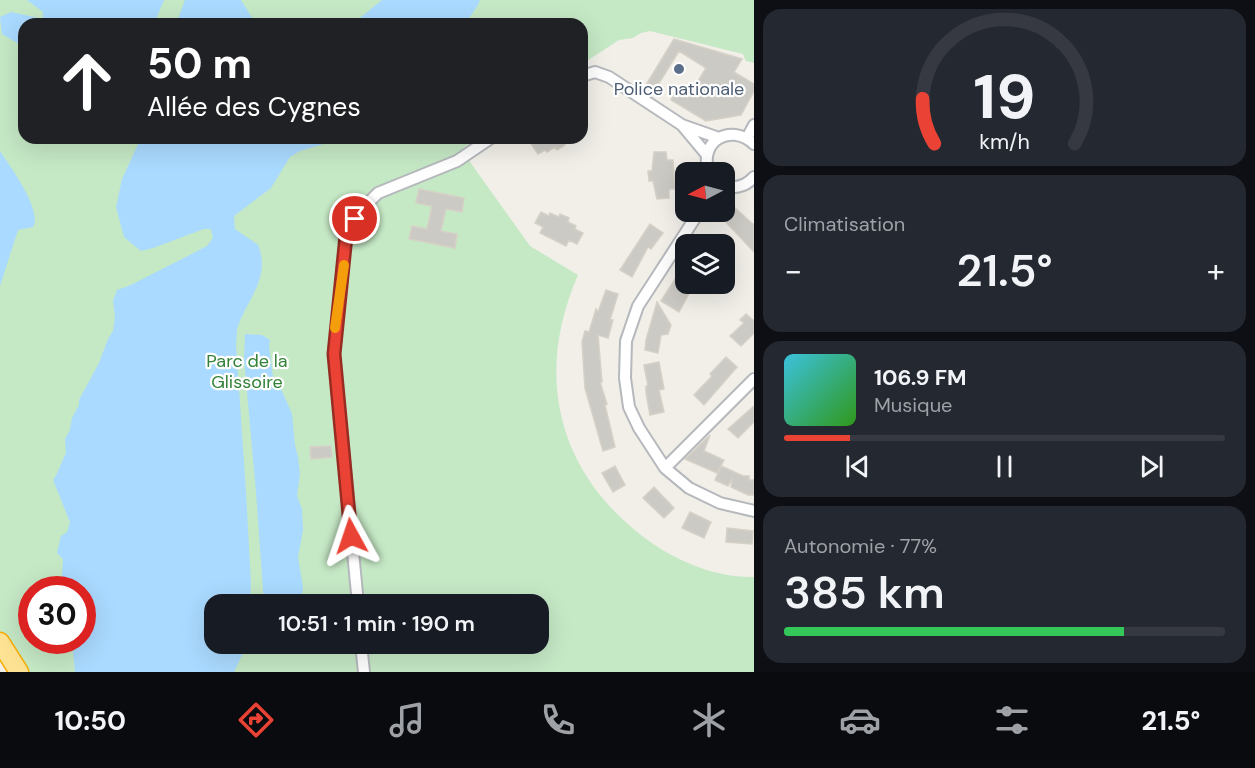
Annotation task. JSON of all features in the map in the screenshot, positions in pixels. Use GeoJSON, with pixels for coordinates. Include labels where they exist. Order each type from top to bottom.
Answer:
{"type":"FeatureCollection","features":[{"type":"Feature","properties":{"kind":"highway"},"geometry":{"type":"LineString","coordinates":[[0,642],[19,672]]}},
{"type":"Feature","properties":{"kind":"street"},"geometry":{"type":"LineString","coordinates":[[588,74],[595,72],[609,76],[682,125],[718,138]]}},
{"type":"Feature","properties":{"kind":"street"},"geometry":{"type":"LineString","coordinates":[[682,125],[707,155]]}},
{"type":"Feature","properties":{"kind":"street"},"geometry":{"type":"LineString","coordinates":[[707,162],[711,145],[718,138],[737,134],[750,141],[754,125]]}},
{"type":"Feature","properties":{"kind":"street"},"geometry":{"type":"LineString","coordinates":[[356,594],[334,354],[348,229],[362,209],[378,193],[457,161],[482,144]]}},
{"type":"Feature","properties":{"kind":"street"},"geometry":{"type":"LineString","coordinates":[[735,188],[754,179]]}},
{"type":"Feature","properties":{"kind":"street"},"geometry":{"type":"LineString","coordinates":[[693,222],[638,306],[626,341],[625,378],[629,407],[639,428],[665,468],[689,488],[720,503],[754,511]]}},
{"type":"Feature","properties":{"kind":"street"},"geometry":{"type":"LineString","coordinates":[[665,468],[754,379]]}},
{"type":"Feature","properties":{"kind":"street"},"geometry":{"type":"LineString","coordinates":[[362,654],[364,672]]}},
{"type":"Feature","properties":{"kind":"green space","name":"Parc de la Glissoire"},"geometry":{"type":"Polygon","coordinates":[[[0,0],[754,0],[754,63],[746,61],[743,54],[650,31],[633,38],[619,40],[588,60],[588,18],[18,18],[18,144],[469,144],[463,148],[470,162],[530,246],[578,275],[565,312],[558,348],[557,383],[562,417],[572,450],[589,480],[612,509],[653,544],[679,559],[709,570],[754,577],[754,672],[29,672],[18,654],[96,654],[96,576],[18,576],[18,654],[0,631],[0,0]]]}},
{"type":"Feature","properties":{"kind":"water"},"geometry":{"type":"Polygon","coordinates":[[[27,0],[164,0],[156,18],[43,18],[43,12],[27,0]]]}},
{"type":"Feature","properties":{"kind":"water"},"geometry":{"type":"Polygon","coordinates":[[[185,0],[241,0],[252,18],[178,18],[185,0]]]}},
{"type":"Feature","properties":{"kind":"water"},"geometry":{"type":"Polygon","coordinates":[[[382,0],[480,0],[469,18],[359,18],[382,0]]]}},
{"type":"Feature","properties":{"kind":"water"},"geometry":{"type":"Polygon","coordinates":[[[11,12],[38,18],[18,18],[18,43],[2,34],[0,17],[11,12]]]}},
{"type":"Feature","properties":{"kind":"water"},"geometry":{"type":"Polygon","coordinates":[[[138,144],[324,144],[300,151],[290,157],[271,188],[234,216],[235,229],[258,245],[262,267],[257,287],[238,326],[236,345],[250,594],[204,594],[204,654],[242,654],[234,672],[75,672],[73,654],[96,654],[96,576],[62,576],[63,559],[57,553],[61,536],[67,532],[70,522],[53,480],[66,453],[65,439],[79,400],[113,331],[115,317],[113,301],[117,290],[207,246],[213,238],[211,229],[204,229],[141,251],[124,237],[116,207],[122,179],[138,144]]]}},
{"type":"Feature","properties":{"kind":"water"},"geometry":{"type":"Polygon","coordinates":[[[0,151],[30,200],[35,220],[33,227],[18,230],[0,286],[0,151]]]}},
{"type":"Feature","properties":{"kind":"water"},"geometry":{"type":"Polygon","coordinates":[[[245,334],[262,335],[270,340],[273,377],[292,414],[300,473],[297,496],[302,509],[303,530],[298,557],[302,594],[263,594],[244,359],[245,334]]]}},
{"type":"Feature","properties":{"kind":"building"},"geometry":{"type":"Polygon","coordinates":[[[674,39],[742,59],[734,72],[754,84],[754,91],[741,115],[706,121],[671,100],[675,91],[688,98],[706,68],[679,51],[651,96],[651,88],[646,85],[674,39]]]}},
{"type":"Feature","properties":{"kind":"building"},"geometry":{"type":"Polygon","coordinates":[[[531,144],[565,145],[557,150],[555,147],[538,154],[531,144]]]}},
{"type":"Feature","properties":{"kind":"building"},"geometry":{"type":"Polygon","coordinates":[[[654,152],[666,152],[667,160],[673,160],[675,189],[669,189],[669,198],[657,199],[653,181],[649,181],[648,171],[652,171],[654,152]]]}},
{"type":"Feature","properties":{"kind":"building"},"geometry":{"type":"Polygon","coordinates":[[[419,189],[464,198],[462,212],[446,209],[441,231],[457,234],[455,248],[409,239],[412,226],[427,229],[432,206],[416,203],[419,189]]]}},
{"type":"Feature","properties":{"kind":"building"},"geometry":{"type":"Polygon","coordinates":[[[735,208],[754,225],[754,252],[726,222],[735,222],[735,208]]]}},
{"type":"Feature","properties":{"kind":"building"},"geometry":{"type":"Polygon","coordinates":[[[541,212],[549,216],[550,213],[559,217],[560,214],[569,218],[568,222],[583,233],[577,244],[569,240],[566,246],[540,233],[543,227],[535,223],[541,212]]]}},
{"type":"Feature","properties":{"kind":"building"},"geometry":{"type":"Polygon","coordinates":[[[650,224],[663,233],[651,249],[648,247],[632,277],[620,270],[650,224]]]}},
{"type":"Feature","properties":{"kind":"building"},"geometry":{"type":"Polygon","coordinates":[[[675,279],[675,294],[689,294],[679,312],[661,301],[675,279]]]}},
{"type":"Feature","properties":{"kind":"building"},"geometry":{"type":"Polygon","coordinates":[[[606,290],[618,294],[610,320],[613,320],[608,338],[598,335],[602,382],[600,382],[607,404],[605,405],[615,447],[603,451],[585,388],[582,342],[585,331],[589,332],[596,309],[598,312],[606,290]]]}},
{"type":"Feature","properties":{"kind":"building"},"geometry":{"type":"Polygon","coordinates":[[[657,302],[671,325],[668,334],[661,335],[658,353],[645,350],[657,302]]]}},
{"type":"Feature","properties":{"kind":"building"},"geometry":{"type":"Polygon","coordinates":[[[746,314],[754,321],[754,333],[741,346],[730,336],[744,323],[740,320],[746,314]]]}},
{"type":"Feature","properties":{"kind":"building"},"geometry":{"type":"Polygon","coordinates":[[[726,357],[737,367],[704,405],[694,395],[726,357]]]}},
{"type":"Feature","properties":{"kind":"building"},"geometry":{"type":"Polygon","coordinates":[[[659,362],[664,389],[659,390],[664,412],[650,415],[644,365],[659,362]]]}},
{"type":"Feature","properties":{"kind":"building"},"geometry":{"type":"Polygon","coordinates":[[[754,406],[754,422],[738,438],[728,429],[754,406]]]}},
{"type":"Feature","properties":{"kind":"building"},"geometry":{"type":"Polygon","coordinates":[[[710,435],[704,451],[724,460],[717,473],[685,459],[710,435]]]}},
{"type":"Feature","properties":{"kind":"building"},"geometry":{"type":"Polygon","coordinates":[[[331,446],[332,457],[311,459],[310,447],[331,446]]]}},
{"type":"Feature","properties":{"kind":"building"},"geometry":{"type":"Polygon","coordinates":[[[615,466],[625,485],[613,492],[602,473],[615,466]]]}},
{"type":"Feature","properties":{"kind":"building"},"geometry":{"type":"Polygon","coordinates":[[[721,466],[743,476],[749,476],[749,480],[754,480],[754,495],[748,495],[731,487],[732,478],[728,486],[715,480],[721,466]]]}},
{"type":"Feature","properties":{"kind":"building"},"geometry":{"type":"Polygon","coordinates":[[[654,487],[674,508],[664,518],[643,498],[654,487]]]}},
{"type":"Feature","properties":{"kind":"building"},"geometry":{"type":"Polygon","coordinates":[[[690,512],[711,522],[704,538],[682,528],[690,512]]]}},
{"type":"Feature","properties":{"kind":"building"},"geometry":{"type":"Polygon","coordinates":[[[727,528],[753,531],[752,544],[726,542],[727,528]]]}},
{"type":"Feature","properties":{"kind":"slow traffic"},"geometry":{"type":"LineString","coordinates":[[335,328],[344,265]]}},
{"type":"Feature","properties":{"kind":"place","name":"Police nationale"},"geometry":{"type":"Point","coordinates":[679,69]}},
{"type":"Feature","properties":{"kind":"route"},"geometry":{"type":"LineString","coordinates":[[351,536],[334,354],[346,236],[355,219]]}}]}
